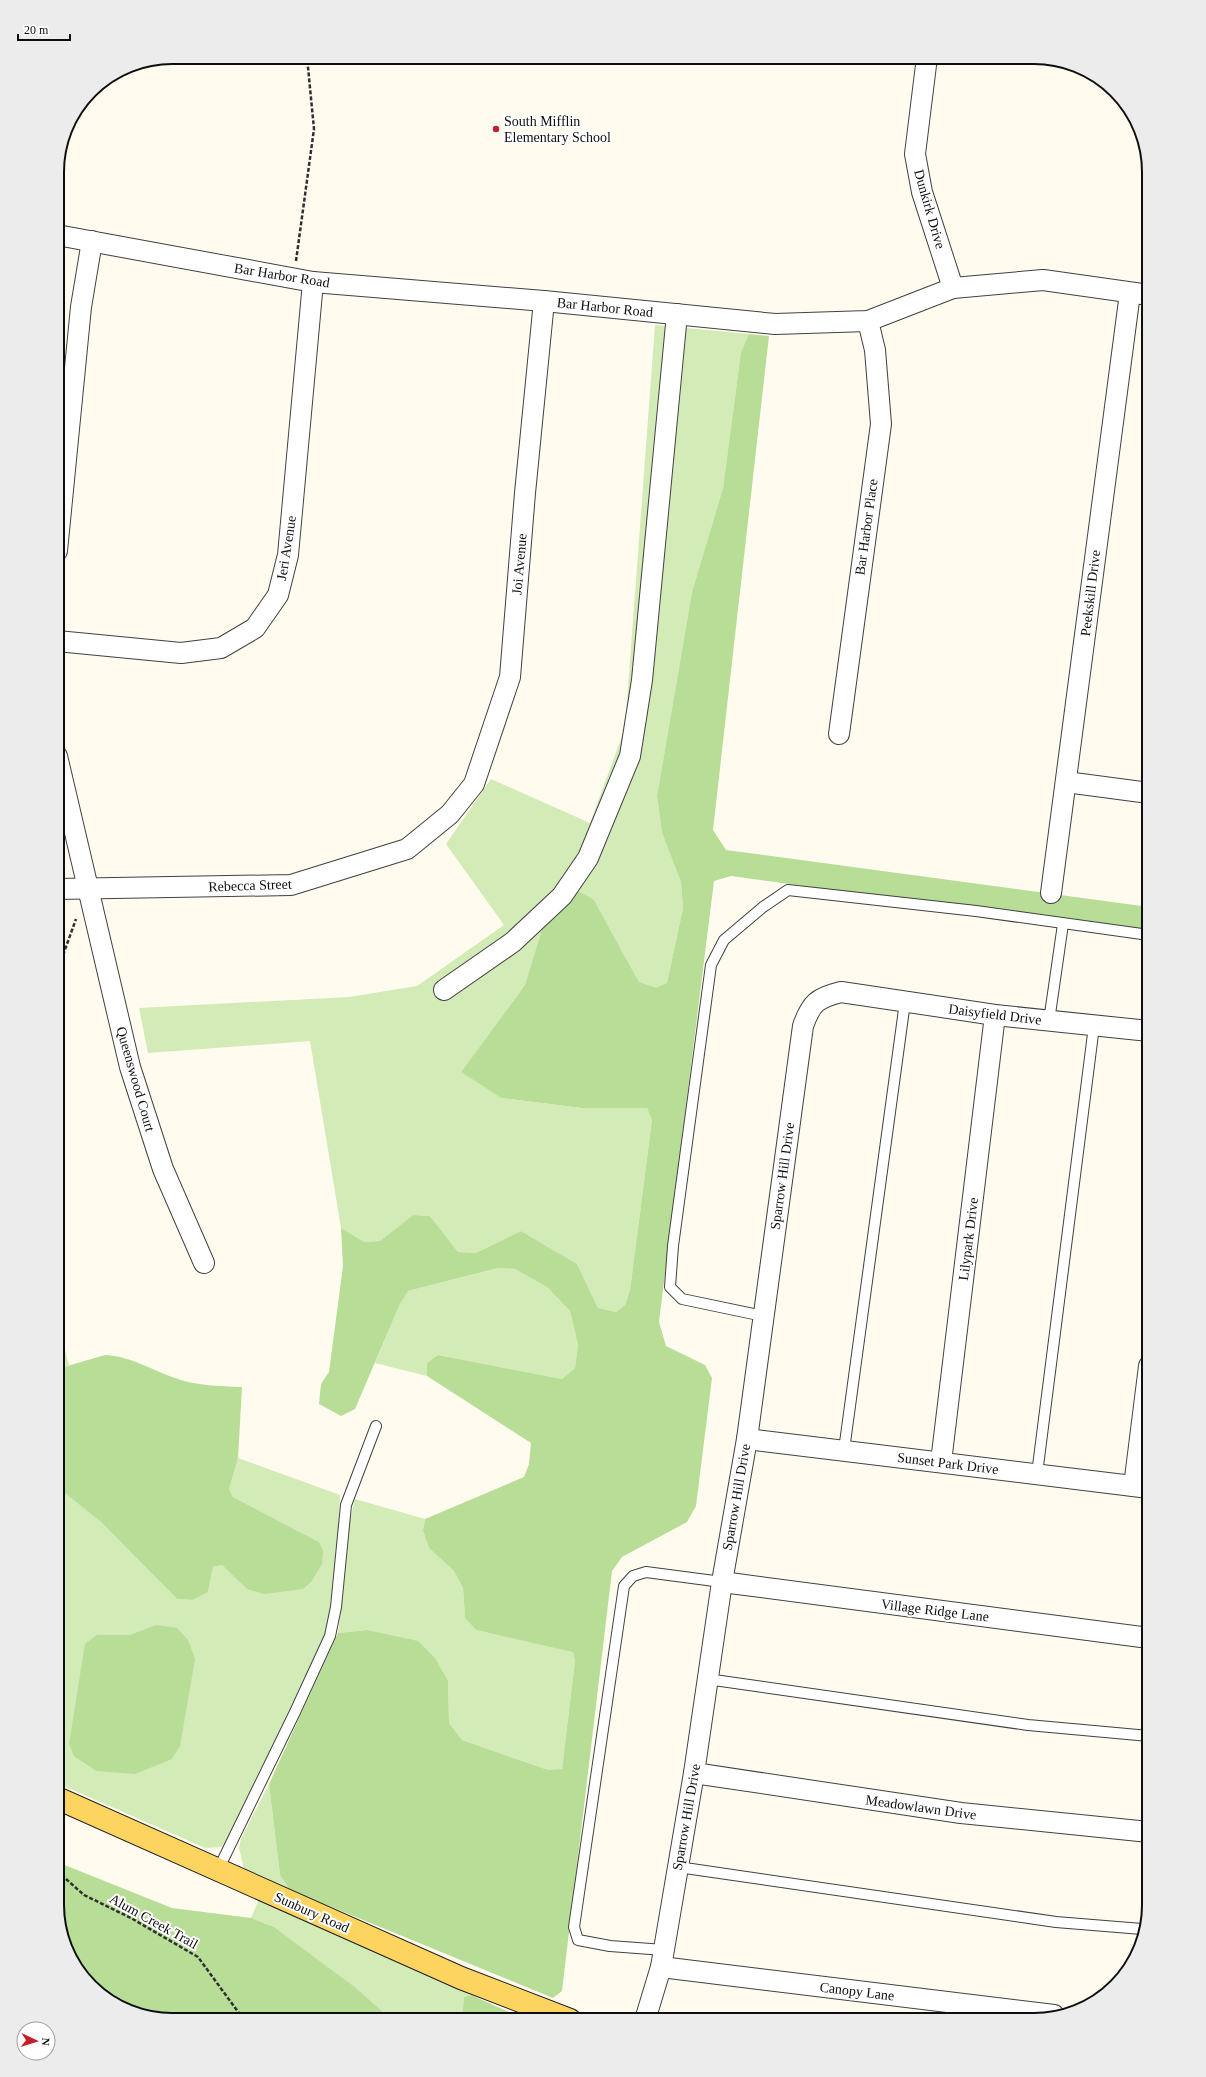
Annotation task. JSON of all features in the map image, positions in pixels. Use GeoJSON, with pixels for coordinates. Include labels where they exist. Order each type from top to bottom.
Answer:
{"type":"FeatureCollection","features":[{"type":"Feature","properties":{"kind":"main road","name":"Sunbury Road"},"geometry":{"type":"LineString","coordinates":[[64,1801],[461,1978],[552,2013]]}},
{"type":"Feature","properties":{"kind":"street","name":"Dunkirk Drive"},"geometry":{"type":"LineString","coordinates":[[926,64],[915,154],[922,192],[953,288]]}},
{"type":"Feature","properties":{"kind":"street","name":"Bar Harbor Road"},"geometry":{"type":"LineString","coordinates":[[64,236],[304,280],[544,301],[775,324],[868,321],[953,288],[1043,280],[1140,294]]}},
{"type":"Feature","properties":{"kind":"street"},"geometry":{"type":"LineString","coordinates":[[64,480],[81,307],[92,241]]}},
{"type":"Feature","properties":{"kind":"street","name":"Jeri Avenue"},"geometry":{"type":"LineString","coordinates":[[64,642],[181,653],[220,648],[255,628],[278,595],[288,555],[304,280]]}},
{"type":"Feature","properties":{"kind":"street","name":"Peekskill Drive"},"geometry":{"type":"LineString","coordinates":[[1051,893],[1066,782],[1140,294]]}},
{"type":"Feature","properties":{"kind":"street","name":"Joi Avenue"},"geometry":{"type":"LineString","coordinates":[[450,814],[474,784],[510,677],[525,485],[544,301]]}},
{"type":"Feature","properties":{"kind":"street"},"geometry":{"type":"LineString","coordinates":[[444,990],[513,942],[562,896],[588,858],[630,756],[642,680],[677,314]]}},
{"type":"Feature","properties":{"kind":"street","name":"Bar Harbor Place"},"geometry":{"type":"LineString","coordinates":[[839,734],[881,424],[875,350],[868,321]]}},
{"type":"Feature","properties":{"kind":"street"},"geometry":{"type":"LineString","coordinates":[[1066,782],[1142,792]]}},
{"type":"Feature","properties":{"kind":"street","name":"Queenswood Court"},"geometry":{"type":"LineString","coordinates":[[64,787],[130,1067],[163,1168],[204,1263]]}},
{"type":"Feature","properties":{"kind":"street","name":"Rebecca Street"},"geometry":{"type":"LineString","coordinates":[[64,889],[291,885],[407,850],[450,814]]}},
{"type":"Feature","properties":{"kind":"street","name":"Daisyfield Drive"},"geometry":{"type":"LineString","coordinates":[[841,992],[995,1015],[1142,1030]]}},
{"type":"Feature","properties":{"kind":"street","name":"Sparrow Hill Drive"},"geometry":{"type":"LineString","coordinates":[[648,2013],[662,1958],[678,1867],[694,1773],[722,1582],[747,1439],[802,1026],[809,1009],[823,996],[841,992]]}},
{"type":"Feature","properties":{"kind":"street","name":"Lilypark Drive"},"geometry":{"type":"LineString","coordinates":[[941,1462],[995,1015]]}},
{"type":"Feature","properties":{"kind":"street","name":"Sunset Park Drive"},"geometry":{"type":"LineString","coordinates":[[747,1439],[1142,1488]]}},
{"type":"Feature","properties":{"kind":"street","name":"Village Ridge Lane"},"geometry":{"type":"LineString","coordinates":[[722,1582],[1142,1637]]}},
{"type":"Feature","properties":{"kind":"street","name":"Meadowlawn Drive"},"geometry":{"type":"LineString","coordinates":[[694,1773],[961,1813],[1142,1831]]}},
{"type":"Feature","properties":{"kind":"street","name":"Canopy Lane"},"geometry":{"type":"LineString","coordinates":[[662,1958],[1038,2013]]}},
{"type":"Feature","properties":{"kind":"lane"},"geometry":{"type":"LineString","coordinates":[[763,1316],[682,1299],[670,1287],[673,1246],[711,965],[724,940],[763,907],[788,890],[844,895],[1142,934]]}},
{"type":"Feature","properties":{"kind":"lane"},"geometry":{"type":"LineString","coordinates":[[1049,1021],[1062,924]]}},
{"type":"Feature","properties":{"kind":"lane"},"geometry":{"type":"LineString","coordinates":[[844,1450],[905,1002]]}},
{"type":"Feature","properties":{"kind":"lane"},"geometry":{"type":"LineString","coordinates":[[1037,1474],[1094,1026]]}},
{"type":"Feature","properties":{"kind":"lane"},"geometry":{"type":"LineString","coordinates":[[218,1870],[295,1712],[330,1636],[336,1607],[346,1505],[376,1426]]}},
{"type":"Feature","properties":{"kind":"lane"},"geometry":{"type":"LineString","coordinates":[[662,1958],[578,1940],[574,1927],[624,1586],[634,1576],[646,1572],[722,1582]]}},
{"type":"Feature","properties":{"kind":"lane"},"geometry":{"type":"LineString","coordinates":[[708,1679],[1028,1725],[1142,1735]]}},
{"type":"Feature","properties":{"kind":"lane"},"geometry":{"type":"LineString","coordinates":[[678,1867],[1056,1922],[1139,1929]]}},
{"type":"Feature","properties":{"kind":"path"},"geometry":{"type":"LineString","coordinates":[[304,280],[314,129],[308,64]]}},
{"type":"Feature","properties":{"kind":"path"},"geometry":{"type":"LineString","coordinates":[[64,952],[77,916]]}},
{"type":"Feature","properties":{"kind":"path","name":"Alum Creek Trail"},"geometry":{"type":"LineString","coordinates":[[64,1877],[84,1895],[131,1918],[198,1957],[239,2013]]}},
{"type":"Feature","properties":{"kind":"green space"},"geometry":{"type":"Polygon","coordinates":[[[655,325],[749,334],[741,352],[723,488],[692,592],[657,796],[662,833],[681,882],[683,908],[667,983],[656,989],[639,982],[594,900],[549,906],[525,985],[461,1072],[501,1098],[582,1108],[647,1108],[652,1120],[630,1290],[625,1305],[616,1312],[598,1308],[577,1264],[521,1231],[476,1253],[458,1252],[430,1216],[413,1215],[380,1241],[364,1242],[341,1228],[310,1041],[148,1053],[139,1008],[349,997],[417,986],[504,925],[446,844],[491,779],[590,823],[625,728],[655,325]]]}},
{"type":"Feature","properties":{"kind":"green space"},"geometry":{"type":"Polygon","coordinates":[[[749,334],[769,336],[713,830],[726,850],[1142,906],[1142,932],[731,876],[714,881],[659,1322],[666,1346],[705,1365],[712,1378],[696,1506],[687,1522],[622,1557],[612,1571],[562,1991],[553,1998],[290,1890],[280,1875],[269,1784],[338,1633],[367,1630],[418,1641],[435,1658],[448,1681],[449,1723],[462,1740],[548,1770],[562,1769],[575,1661],[573,1652],[476,1630],[465,1618],[463,1588],[454,1571],[429,1548],[423,1531],[425,1519],[524,1477],[529,1464],[531,1443],[427,1376],[427,1363],[438,1355],[562,1379],[575,1368],[578,1345],[570,1311],[547,1287],[515,1269],[498,1268],[408,1291],[400,1304],[355,1409],[341,1416],[319,1404],[321,1384],[329,1372],[343,1266],[341,1228],[364,1242],[380,1241],[413,1215],[430,1216],[458,1252],[476,1253],[521,1231],[577,1264],[598,1308],[616,1312],[625,1305],[630,1290],[652,1120],[647,1108],[582,1108],[501,1098],[461,1072],[525,985],[549,906],[571,887],[594,900],[639,982],[656,988],[667,983],[683,908],[681,882],[662,833],[657,796],[692,592],[723,488],[741,352],[749,334]]]}},
{"type":"Feature","properties":{"kind":"green space"},"geometry":{"type":"Polygon","coordinates":[[[498,1268],[515,1269],[547,1287],[570,1311],[578,1345],[575,1368],[562,1379],[438,1355],[427,1363],[427,1376],[375,1363],[400,1304],[408,1291],[498,1268]]]}},
{"type":"Feature","properties":{"kind":"green space"},"geometry":{"type":"Polygon","coordinates":[[[64,1346],[69,1365],[64,1367],[64,1346]]]}},
{"type":"Feature","properties":{"kind":"green space"},"geometry":{"type":"Polygon","coordinates":[[[105,1355],[114,1356],[132,1361],[183,1381],[208,1385],[242,1387],[238,1458],[229,1489],[233,1497],[319,1542],[323,1551],[322,1564],[311,1582],[303,1589],[264,1594],[247,1589],[222,1565],[213,1567],[208,1592],[193,1600],[177,1599],[101,1522],[64,1493],[64,1367],[105,1355]]]}},
{"type":"Feature","properties":{"kind":"green space"},"geometry":{"type":"Polygon","coordinates":[[[238,1458],[340,1495],[335,1594],[328,1628],[231,1833],[222,1847],[205,1848],[64,1786],[64,1493],[101,1522],[177,1599],[193,1600],[208,1592],[213,1567],[222,1565],[247,1589],[319,1542],[233,1497],[229,1489],[238,1458]]]}},
{"type":"Feature","properties":{"kind":"green space"},"geometry":{"type":"Polygon","coordinates":[[[355,1499],[425,1519],[423,1531],[429,1548],[454,1571],[463,1588],[465,1618],[476,1630],[573,1651],[575,1661],[562,1769],[548,1770],[462,1740],[449,1723],[448,1681],[367,1630],[338,1633],[348,1532],[355,1499]]]}},
{"type":"Feature","properties":{"kind":"green space"},"geometry":{"type":"Polygon","coordinates":[[[156,1625],[177,1628],[188,1640],[195,1659],[180,1746],[172,1759],[135,1774],[96,1771],[74,1756],[69,1744],[85,1644],[97,1635],[130,1635],[156,1625]]]}},
{"type":"Feature","properties":{"kind":"green space"},"geometry":{"type":"Polygon","coordinates":[[[269,1784],[280,1875],[290,1890],[244,1869],[239,1848],[241,1839],[269,1784]]]}},
{"type":"Feature","properties":{"kind":"green space"},"geometry":{"type":"Polygon","coordinates":[[[64,1865],[172,1908],[251,1918],[274,1927],[355,1987],[384,2013],[165,2013],[151,2011],[124,2002],[112,1995],[91,1976],[75,1953],[66,1926],[64,1912],[64,1865]]]}},
{"type":"Feature","properties":{"kind":"green space"},"geometry":{"type":"Polygon","coordinates":[[[260,1897],[471,1995],[464,1997],[463,2013],[384,2013],[355,1987],[274,1927],[251,1918],[260,1897]]]}},
{"type":"Feature","properties":{"kind":"green space"},"geometry":{"type":"Polygon","coordinates":[[[471,1995],[511,2013],[463,2013],[464,1997],[471,1995]]]}},
{"type":"Feature","properties":{"kind":"place","name":"South Mifflin Elementary School"},"geometry":{"type":"Point","coordinates":[496,129]}}]}
